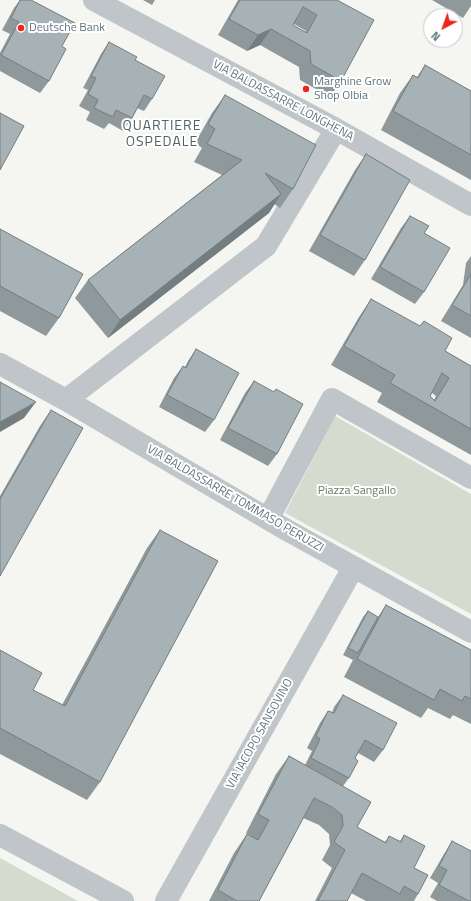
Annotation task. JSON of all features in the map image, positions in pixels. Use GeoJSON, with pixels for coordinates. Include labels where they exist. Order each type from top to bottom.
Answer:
{"type":"FeatureCollection","features":[{"type":"Feature","properties":{"kind":"street","name":"VIA BALDASSARRE LONGHENA"},"geometry":{"type":"LineString","coordinates":[[94,0],[336,129],[471,205]]}},
{"type":"Feature","properties":{"kind":"street"},"geometry":{"type":"LineString","coordinates":[[66,400],[266,246],[336,129]]}},
{"type":"Feature","properties":{"kind":"street","name":"VIA BALDASSARRE TOMMASO PERUZZI"},"geometry":{"type":"LineString","coordinates":[[0,364],[66,400],[353,568],[471,632]]}},
{"type":"Feature","properties":{"kind":"street"},"geometry":{"type":"LineString","coordinates":[[268,519],[332,400],[471,478]]}},
{"type":"Feature","properties":{"kind":"street","name":"VIA IACOPO SANSOVINO"},"geometry":{"type":"LineString","coordinates":[[166,901],[353,568]]}},
{"type":"Feature","properties":{"kind":"street"},"geometry":{"type":"LineString","coordinates":[[0,835],[123,901]]}},
{"type":"Feature","properties":{"kind":"green space","name":"Piazza Sangallo"},"geometry":{"type":"Polygon","coordinates":[[[335,416],[471,494],[471,614],[285,513],[335,416]]]}},
{"type":"Feature","properties":{"kind":"green space"},"geometry":{"type":"Polygon","coordinates":[[[0,858],[78,901],[0,901],[0,858]]]}},
{"type":"Feature","properties":{"kind":"building"},"geometry":{"type":"Polygon","coordinates":[[[20,0],[31,0],[75,23],[62,46],[66,49],[49,81],[1,55],[19,22],[11,18],[20,0]]]}},
{"type":"Feature","properties":{"kind":"building"},"geometry":{"type":"Polygon","coordinates":[[[240,0],[337,0],[374,20],[341,81],[311,64],[310,51],[271,29],[258,35],[229,19],[240,0]],[[303,7],[293,25],[307,33],[317,15],[303,7]]]}},
{"type":"Feature","properties":{"kind":"building"},"geometry":{"type":"Polygon","coordinates":[[[109,42],[137,57],[135,60],[165,76],[152,99],[144,95],[132,118],[116,110],[113,117],[94,108],[98,100],[88,94],[96,78],[91,76],[109,42]]]}},
{"type":"Feature","properties":{"kind":"building"},"geometry":{"type":"Polygon","coordinates":[[[425,65],[471,91],[471,155],[393,111],[413,75],[418,78],[425,65]]]}},
{"type":"Feature","properties":{"kind":"building"},"geometry":{"type":"Polygon","coordinates":[[[225,95],[316,145],[293,189],[265,173],[281,194],[120,320],[88,280],[242,160],[207,144],[215,129],[208,124],[225,95]]]}},
{"type":"Feature","properties":{"kind":"building"},"geometry":{"type":"Polygon","coordinates":[[[0,113],[24,126],[0,170],[0,113]]]}},
{"type":"Feature","properties":{"kind":"building"},"geometry":{"type":"Polygon","coordinates":[[[366,154],[410,180],[365,260],[320,235],[366,154]]]}},
{"type":"Feature","properties":{"kind":"building"},"geometry":{"type":"Polygon","coordinates":[[[410,216],[429,226],[424,233],[450,248],[424,292],[380,267],[410,216]]]}},
{"type":"Feature","properties":{"kind":"building"},"geometry":{"type":"Polygon","coordinates":[[[0,229],[83,274],[59,318],[0,286],[0,229]]]}},
{"type":"Feature","properties":{"kind":"building"},"geometry":{"type":"Polygon","coordinates":[[[471,274],[471,316],[452,305],[471,274]]]}},
{"type":"Feature","properties":{"kind":"building"},"geometry":{"type":"Polygon","coordinates":[[[371,299],[420,326],[424,321],[452,338],[445,351],[471,366],[471,429],[390,383],[395,375],[344,346],[371,299]],[[442,373],[430,396],[435,401],[449,378],[442,373]]]}},
{"type":"Feature","properties":{"kind":"building"},"geometry":{"type":"Polygon","coordinates":[[[196,349],[239,373],[214,420],[167,395],[183,366],[186,368],[196,349]]]}},
{"type":"Feature","properties":{"kind":"building"},"geometry":{"type":"Polygon","coordinates":[[[254,381],[274,392],[276,389],[303,404],[277,454],[228,428],[254,381]]]}},
{"type":"Feature","properties":{"kind":"building"},"geometry":{"type":"Polygon","coordinates":[[[0,382],[36,402],[0,422],[0,382]]]}},
{"type":"Feature","properties":{"kind":"building"},"geometry":{"type":"Polygon","coordinates":[[[51,410],[83,428],[0,576],[0,499],[51,410]]]}},
{"type":"Feature","properties":{"kind":"building"},"geometry":{"type":"Polygon","coordinates":[[[160,530],[218,561],[100,782],[0,728],[0,650],[42,673],[33,690],[65,706],[160,530]]]}},
{"type":"Feature","properties":{"kind":"building"},"geometry":{"type":"Polygon","coordinates":[[[386,605],[471,650],[471,699],[465,696],[462,701],[440,689],[434,700],[357,659],[386,605]]]}},
{"type":"Feature","properties":{"kind":"building"},"geometry":{"type":"Polygon","coordinates":[[[368,611],[378,617],[358,653],[348,648],[368,611]]]}},
{"type":"Feature","properties":{"kind":"building"},"geometry":{"type":"Polygon","coordinates":[[[343,695],[397,723],[383,750],[365,740],[355,758],[358,761],[349,778],[311,758],[320,739],[316,736],[328,711],[334,713],[343,695]]]}},
{"type":"Feature","properties":{"kind":"building"},"geometry":{"type":"Polygon","coordinates":[[[289,756],[371,802],[357,827],[386,843],[389,836],[401,842],[404,835],[425,846],[414,868],[428,875],[418,894],[404,886],[400,894],[362,873],[347,901],[318,901],[345,850],[334,842],[343,826],[342,815],[332,807],[314,798],[259,901],[237,901],[218,890],[247,834],[258,840],[269,820],[258,814],[289,756]]]}},
{"type":"Feature","properties":{"kind":"building"},"geometry":{"type":"Polygon","coordinates":[[[452,841],[471,851],[471,901],[439,885],[447,870],[439,866],[452,841]]]}},
{"type":"Feature","properties":{"kind":"place","name":"Deutsche Bank"},"geometry":{"type":"Point","coordinates":[21,28]}},
{"type":"Feature","properties":{"kind":"place","name":"Marghine Grow Shop Olbia"},"geometry":{"type":"Point","coordinates":[306,89]}},
{"type":"Feature","properties":{"kind":"district","name":"QUARTIERE OSPEDALE"},"geometry":{"type":"Point","coordinates":[162,136]}}]}
